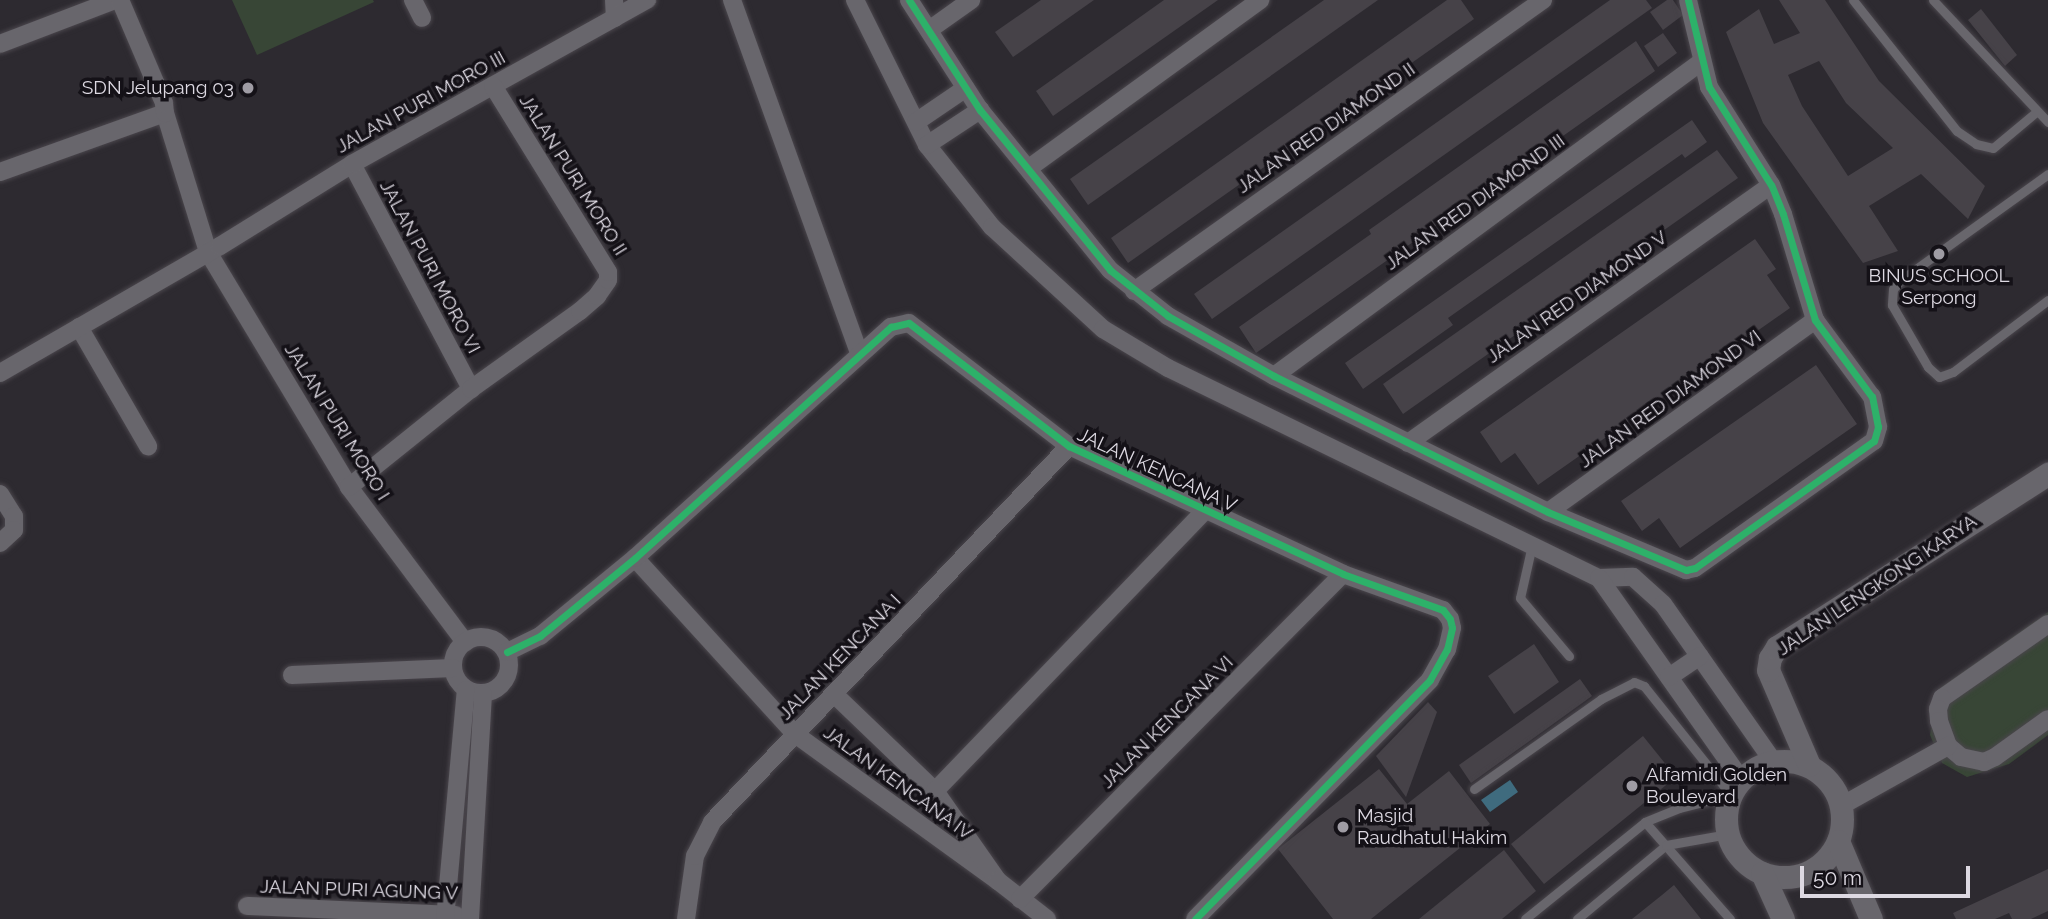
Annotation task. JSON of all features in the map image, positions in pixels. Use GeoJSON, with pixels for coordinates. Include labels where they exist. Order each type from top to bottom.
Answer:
{"type":"FeatureCollection","features":[{"type":"Feature","properties":{"kind":"street"},"geometry":{"type":"LineString","coordinates":[[0,44],[117,0]]}},
{"type":"Feature","properties":{"kind":"street","name":"JALAN PURI MORO I"},"geometry":{"type":"LineString","coordinates":[[117,0],[164,103],[165,113],[214,249],[349,487],[466,642]]}},
{"type":"Feature","properties":{"kind":"street"},"geometry":{"type":"LineString","coordinates":[[412,0],[422,18]]}},
{"type":"Feature","properties":{"kind":"street","name":"JALAN PURI MORO III"},"geometry":{"type":"LineString","coordinates":[[214,249],[352,164],[493,86],[615,9],[647,0]]}},
{"type":"Feature","properties":{"kind":"street"},"geometry":{"type":"LineString","coordinates":[[732,0],[860,355]]}},
{"type":"Feature","properties":{"kind":"street"},"geometry":{"type":"LineString","coordinates":[[855,0],[927,145],[992,227],[1103,329],[1167,368],[1599,578],[1669,677],[1736,787]]}},
{"type":"Feature","properties":{"kind":"street"},"geometry":{"type":"LineString","coordinates":[[909,0],[981,110],[1110,270],[1134,291],[1168,316],[1274,376],[1548,512],[1680,569],[1695,568],[1874,441],[1878,428],[1872,397],[1815,320],[1783,214],[1771,185],[1709,87],[1688,0]]}},
{"type":"Feature","properties":{"kind":"street"},"geometry":{"type":"LineString","coordinates":[[929,30],[971,0]]}},
{"type":"Feature","properties":{"kind":"street"},"geometry":{"type":"LineString","coordinates":[[1029,168],[1260,0]]}},
{"type":"Feature","properties":{"kind":"street","name":"JALAN RED DIAMOND II"},"geometry":{"type":"LineString","coordinates":[[1134,291],[1543,0]]}},
{"type":"Feature","properties":{"kind":"street","name":"JALAN RED DIAMOND III"},"geometry":{"type":"LineString","coordinates":[[1274,376],[1701,62]]}},
{"type":"Feature","properties":{"kind":"street","name":"JALAN PURI MORO II"},"geometry":{"type":"LineString","coordinates":[[471,389],[580,312],[597,296],[608,280],[608,272],[493,86]]}},
{"type":"Feature","properties":{"kind":"street"},"geometry":{"type":"LineString","coordinates":[[916,122],[967,88]]}},
{"type":"Feature","properties":{"kind":"street"},"geometry":{"type":"LineString","coordinates":[[927,145],[981,110]]}},
{"type":"Feature","properties":{"kind":"street"},"geometry":{"type":"LineString","coordinates":[[0,172],[165,113]]}},
{"type":"Feature","properties":{"kind":"street","name":"JALAN PURI MORO VI"},"geometry":{"type":"LineString","coordinates":[[352,164],[471,389]]}},
{"type":"Feature","properties":{"kind":"street","name":"JALAN RED DIAMOND V"},"geometry":{"type":"LineString","coordinates":[[1408,443],[1771,185]]}},
{"type":"Feature","properties":{"kind":"street"},"geometry":{"type":"LineString","coordinates":[[0,373],[214,249]]}},
{"type":"Feature","properties":{"kind":"street","name":"JALAN RED DIAMOND VI"},"geometry":{"type":"LineString","coordinates":[[1548,512],[1815,320]]}},
{"type":"Feature","properties":{"kind":"street","name":"JALAN KENCANA V"},"geometry":{"type":"LineString","coordinates":[[509,657],[528,645],[635,558],[891,327],[909,323],[1069,446],[1343,574],[1443,610],[1452,628],[1447,649],[1430,680],[1195,919]]}},
{"type":"Feature","properties":{"kind":"street"},"geometry":{"type":"LineString","coordinates":[[79,327],[148,446]]}},
{"type":"Feature","properties":{"kind":"street"},"geometry":{"type":"LineString","coordinates":[[349,487],[471,389]]}},
{"type":"Feature","properties":{"kind":"street","name":"JALAN KENCANA I"},"geometry":{"type":"LineString","coordinates":[[686,919],[695,856],[712,822],[1069,446]]}},
{"type":"Feature","properties":{"kind":"street","name":"JALAN LENGKONG KARYA"},"geometry":{"type":"LineString","coordinates":[[1809,765],[1768,670],[1770,658],[1777,647],[2048,474]]}},
{"type":"Feature","properties":{"kind":"street"},"geometry":{"type":"LineString","coordinates":[[0,494],[14,516],[14,530],[0,543]]}},
{"type":"Feature","properties":{"kind":"street"},"geometry":{"type":"LineString","coordinates":[[934,791],[1205,510]]}},
{"type":"Feature","properties":{"kind":"street","name":"JALAN KENCANA IV"},"geometry":{"type":"LineString","coordinates":[[635,558],[795,734],[1047,919]]}},
{"type":"Feature","properties":{"kind":"street","name":"JALAN KENCANA VI"},"geometry":{"type":"LineString","coordinates":[[1020,899],[1343,574]]}},
{"type":"Feature","properties":{"kind":"street"},"geometry":{"type":"LineString","coordinates":[[1599,578],[1629,576],[1660,601],[1773,761]]}},
{"type":"Feature","properties":{"kind":"street"},"geometry":{"type":"LineString","coordinates":[[2048,624],[1942,698],[1939,721],[1948,746],[1961,757],[1984,762],[1996,757],[2048,719]]}},
{"type":"Feature","properties":{"kind":"street"},"geometry":{"type":"LineString","coordinates":[[477,637],[500,643],[509,657],[506,680],[497,690],[475,692],[460,684],[453,668],[456,653],[466,642],[477,637]]}},
{"type":"Feature","properties":{"kind":"street"},"geometry":{"type":"LineString","coordinates":[[1669,677],[1700,656]]}},
{"type":"Feature","properties":{"kind":"street"},"geometry":{"type":"LineString","coordinates":[[292,675],[453,668]]}},
{"type":"Feature","properties":{"kind":"street"},"geometry":{"type":"LineString","coordinates":[[445,917],[475,692]]}},
{"type":"Feature","properties":{"kind":"street"},"geometry":{"type":"LineString","coordinates":[[470,917],[475,692]]}},
{"type":"Feature","properties":{"kind":"street","name":"JALAN KENCANA IV"},"geometry":{"type":"LineString","coordinates":[[834,694],[934,791],[998,881]]}},
{"type":"Feature","properties":{"kind":"street"},"geometry":{"type":"LineString","coordinates":[[1841,806],[1948,746]]}},
{"type":"Feature","properties":{"kind":"street"},"geometry":{"type":"LineString","coordinates":[[1791,760],[1809,765],[1824,775],[1835,789],[1841,806],[1843,824],[1838,841],[1829,856],[1815,868],[1798,876],[1780,877],[1762,873],[1737,854],[1728,834],[1727,810],[1736,787],[1755,767],[1773,761],[1791,760]]}},
{"type":"Feature","properties":{"kind":"street"},"geometry":{"type":"LineString","coordinates":[[1838,841],[1871,919]]}},
{"type":"Feature","properties":{"kind":"street"},"geometry":{"type":"LineString","coordinates":[[1762,873],[1783,919]]}},
{"type":"Feature","properties":{"kind":"street","name":"JALAN PURI AGUNG V"},"geometry":{"type":"LineString","coordinates":[[247,906],[470,917]]}},
{"type":"Feature","properties":{"kind":"lane"},"geometry":{"type":"LineString","coordinates":[[1853,0],[1957,131],[1976,144],[1993,148],[2036,112]]}},
{"type":"Feature","properties":{"kind":"lane"},"geometry":{"type":"LineString","coordinates":[[1933,0],[2048,122]]}},
{"type":"Feature","properties":{"kind":"lane"},"geometry":{"type":"LineString","coordinates":[[2048,174],[1902,279],[1893,289],[1892,305],[1928,367],[1939,377],[1953,372],[2048,300]]}},
{"type":"Feature","properties":{"kind":"lane"},"geometry":{"type":"LineString","coordinates":[[1532,545],[1520,598],[1569,656]]}},
{"type":"Feature","properties":{"kind":"lane"},"geometry":{"type":"LineString","coordinates":[[1474,789],[1601,699],[1634,682],[1644,686],[1736,787],[1645,822],[1525,919]]}},
{"type":"Feature","properties":{"kind":"lane"},"geometry":{"type":"LineString","coordinates":[[1645,822],[1730,919]]}},
{"type":"Feature","properties":{"kind":"lane"},"geometry":{"type":"LineString","coordinates":[[1577,919],[1666,845],[1728,834]]}},
{"type":"Feature","properties":{"kind":"green space"},"geometry":{"type":"Polygon","coordinates":[[[232,0],[373,0],[374,2],[257,55],[232,0]]]}},
{"type":"Feature","properties":{"kind":"green space"},"geometry":{"type":"Polygon","coordinates":[[[2048,612],[2048,735],[2009,764],[1967,777],[1942,763],[1930,735],[1937,690],[2048,612]]]}},
{"type":"Feature","properties":{"kind":"water"},"geometry":{"type":"Polygon","coordinates":[[[1510,780],[1518,792],[1490,812],[1481,800],[1510,780]]]}},
{"type":"Feature","properties":{"kind":"building"},"geometry":{"type":"Polygon","coordinates":[[[1041,0],[1094,0],[1013,57],[995,32],[1041,0]]]}},
{"type":"Feature","properties":{"kind":"building"},"geometry":{"type":"Polygon","coordinates":[[[1164,0],[1218,0],[1053,116],[1036,91],[1164,0]]]}},
{"type":"Feature","properties":{"kind":"building"},"geometry":{"type":"Polygon","coordinates":[[[1324,0],[1378,0],[1088,205],[1070,179],[1324,0]]]}},
{"type":"Feature","properties":{"kind":"building"},"geometry":{"type":"Polygon","coordinates":[[[1447,0],[1461,0],[1474,19],[1128,263],[1111,238],[1447,0]]]}},
{"type":"Feature","properties":{"kind":"building"},"geometry":{"type":"Polygon","coordinates":[[[1610,0],[1646,0],[1652,8],[1212,319],[1194,294],[1610,0]]]}},
{"type":"Feature","properties":{"kind":"building"},"geometry":{"type":"Polygon","coordinates":[[[1667,0],[1673,0],[1683,15],[1663,30],[1650,12],[1667,0]]]}},
{"type":"Feature","properties":{"kind":"building"},"geometry":{"type":"Polygon","coordinates":[[[1779,0],[1825,0],[1879,81],[1985,186],[1968,219],[1921,174],[1869,206],[1898,251],[1863,263],[1763,123],[1726,32],[1759,9],[1774,44],[1800,33],[1779,0]],[[1819,61],[1788,75],[1802,106],[1848,176],[1893,148],[1846,103],[1819,61]]]}},
{"type":"Feature","properties":{"kind":"building"},"geometry":{"type":"Polygon","coordinates":[[[1981,9],[2017,55],[2005,66],[1968,20],[1981,9]]]}},
{"type":"Feature","properties":{"kind":"building"},"geometry":{"type":"Polygon","coordinates":[[[1663,33],[1677,53],[1658,67],[1644,46],[1663,33]]]}},
{"type":"Feature","properties":{"kind":"building"},"geometry":{"type":"Polygon","coordinates":[[[1636,41],[1655,71],[1256,353],[1239,327],[1371,234],[1369,230],[1636,41]]]}},
{"type":"Feature","properties":{"kind":"building"},"geometry":{"type":"Polygon","coordinates":[[[1692,120],[1707,142],[1685,158],[1682,154],[1448,318],[1453,325],[1363,389],[1345,363],[1692,120]]]}},
{"type":"Feature","properties":{"kind":"building"},"geometry":{"type":"Polygon","coordinates":[[[1717,150],[1738,178],[1403,414],[1383,384],[1717,150]]]}},
{"type":"Feature","properties":{"kind":"building"},"geometry":{"type":"Polygon","coordinates":[[[1755,239],[1776,269],[1767,275],[1790,308],[1538,485],[1515,453],[1501,463],[1480,432],[1755,239]]]}},
{"type":"Feature","properties":{"kind":"building"},"geometry":{"type":"Polygon","coordinates":[[[1816,365],[1857,424],[1680,548],[1659,518],[1642,531],[1621,501],[1816,365]]]}},
{"type":"Feature","properties":{"kind":"building"},"geometry":{"type":"Polygon","coordinates":[[[1534,644],[1559,682],[1514,714],[1488,676],[1534,644]]]}},
{"type":"Feature","properties":{"kind":"building"},"geometry":{"type":"Polygon","coordinates":[[[1580,679],[1592,696],[1471,783],[1459,765],[1580,679]]]}},
{"type":"Feature","properties":{"kind":"building"},"geometry":{"type":"Polygon","coordinates":[[[1428,702],[1437,712],[1406,797],[1376,756],[1428,702]]]}},
{"type":"Feature","properties":{"kind":"building"},"geometry":{"type":"Polygon","coordinates":[[[1643,736],[1676,777],[1544,884],[1511,844],[1643,736]]]}},
{"type":"Feature","properties":{"kind":"building"},"geometry":{"type":"Polygon","coordinates":[[[1379,769],[1407,804],[1449,771],[1490,824],[1371,919],[1333,919],[1278,849],[1379,769]]]}},
{"type":"Feature","properties":{"kind":"building"},"geometry":{"type":"Polygon","coordinates":[[[1504,850],[1536,891],[1502,919],[1419,919],[1504,850]]]}},
{"type":"Feature","properties":{"kind":"building"},"geometry":{"type":"Polygon","coordinates":[[[2048,869],[2048,911],[2031,919],[2012,919],[2009,913],[1995,919],[1956,919],[1953,913],[2048,869]]]}},
{"type":"Feature","properties":{"kind":"building"},"geometry":{"type":"Polygon","coordinates":[[[1674,885],[1701,919],[1632,919],[1662,895],[1674,885]]]}},
{"type":"Feature","properties":{"kind":"cycle path"},"geometry":{"type":"LineString","coordinates":[[909,0],[980,110],[1110,270],[1168,316],[1274,376],[1548,512],[1686,570],[1695,568],[1874,441],[1878,427],[1872,397],[1815,320],[1783,214],[1771,185],[1709,87],[1688,0]]}},
{"type":"Feature","properties":{"kind":"cycle path"},"geometry":{"type":"LineString","coordinates":[[507,652],[540,636],[635,558],[891,327],[909,323],[1069,446],[1343,574],[1443,610],[1450,619],[1452,628],[1447,649],[1430,680],[1195,919]]}},
{"type":"Feature","properties":{"kind":"place","name":"SDN Jelupang 03"},"geometry":{"type":"Point","coordinates":[248,88]}},
{"type":"Feature","properties":{"kind":"place","name":"BINUS SCHOOL Serpong"},"geometry":{"type":"Point","coordinates":[1939,254]}},
{"type":"Feature","properties":{"kind":"place","name":"Alfamidi Golden Boulevard"},"geometry":{"type":"Point","coordinates":[1632,786]}},
{"type":"Feature","properties":{"kind":"place","name":"Masjid Raudhatul Hakim"},"geometry":{"type":"Point","coordinates":[1343,827]}}]}
